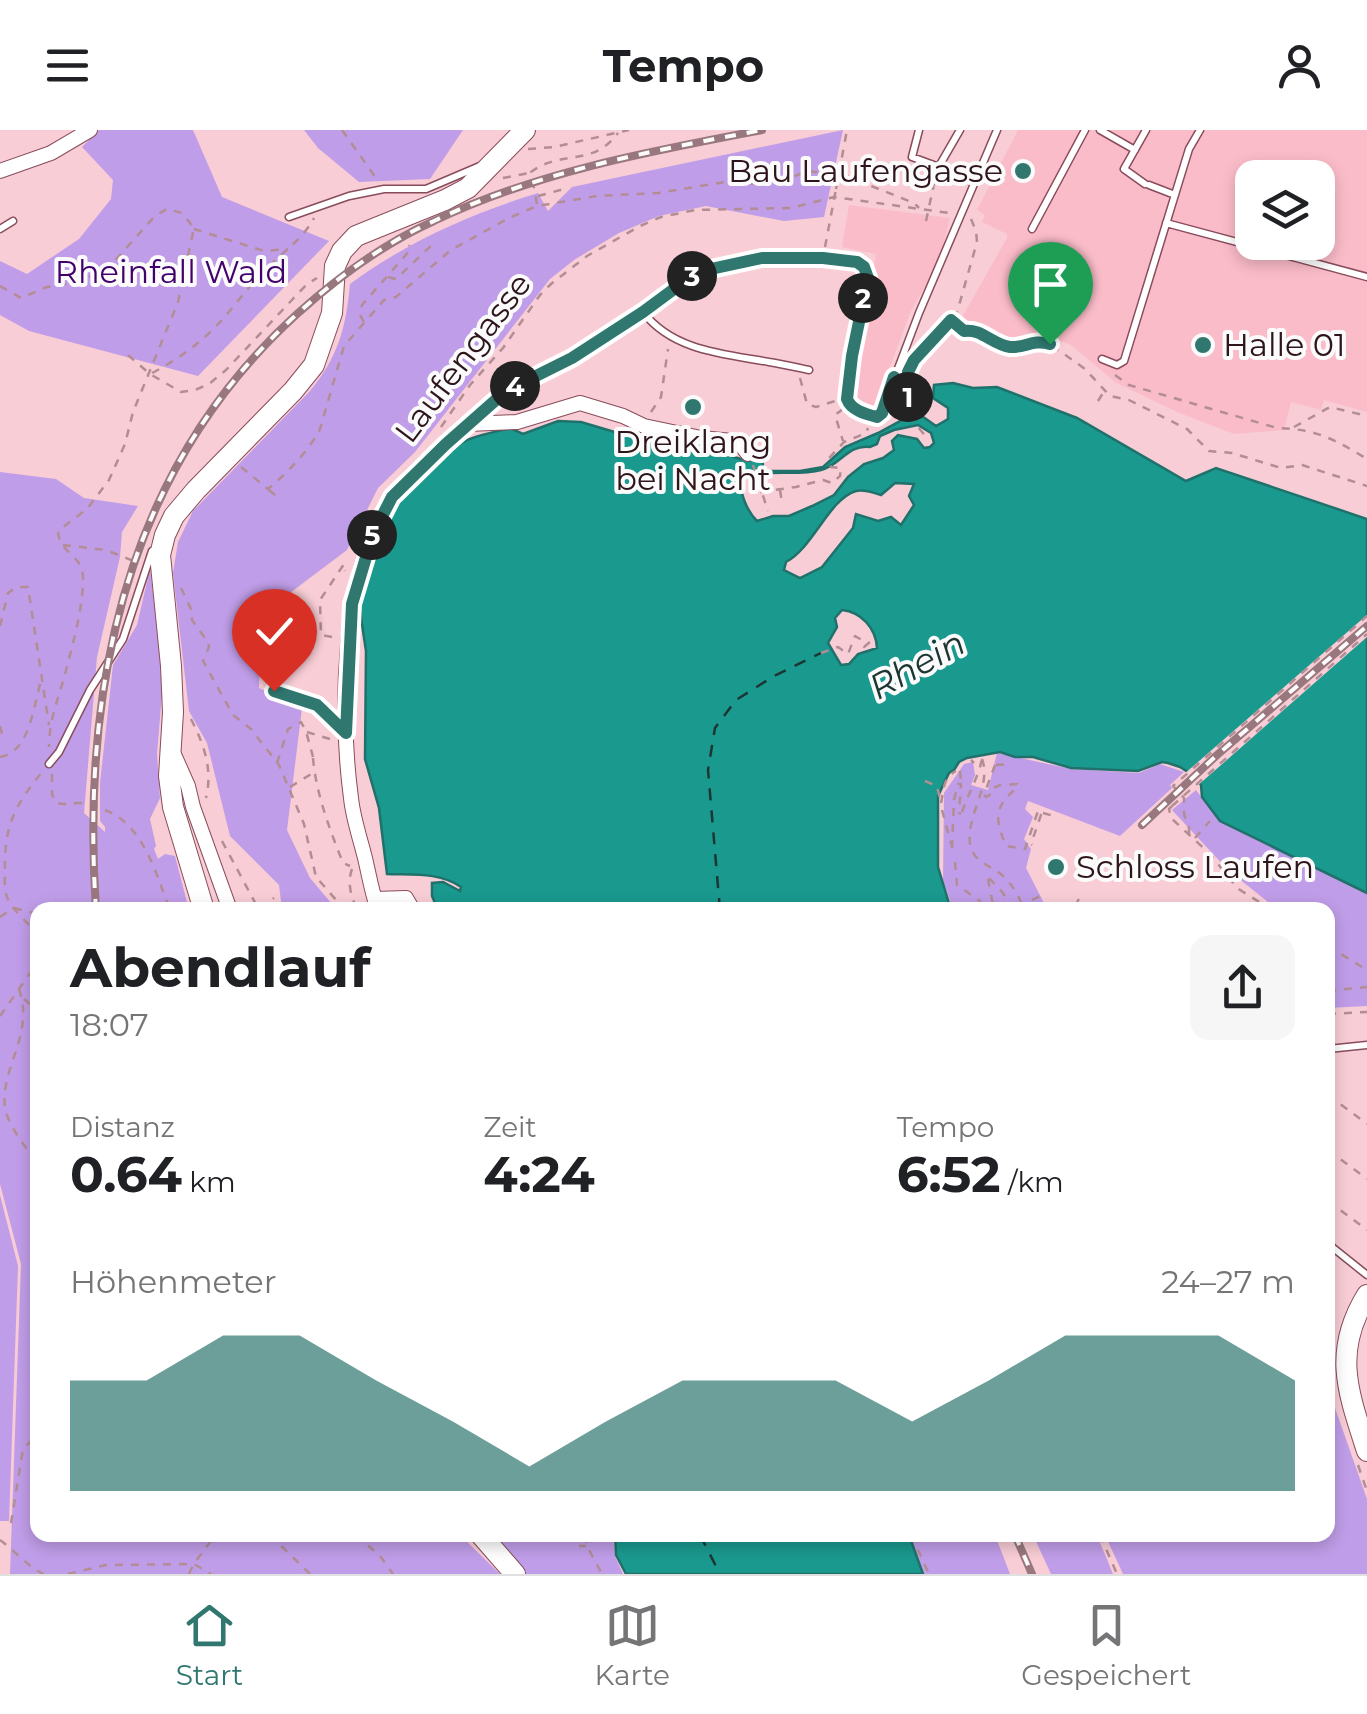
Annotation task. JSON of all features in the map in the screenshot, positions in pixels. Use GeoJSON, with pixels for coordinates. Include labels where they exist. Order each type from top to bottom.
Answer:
{"type":"FeatureCollection","features":[{"type":"Feature","properties":{"kind":"street"},"geometry":{"type":"LineString","coordinates":[[0,171],[52,153],[90,130]]}},
{"type":"Feature","properties":{"kind":"street"},"geometry":{"type":"LineString","coordinates":[[202,902],[173,807],[171,666],[160,555],[166,535],[174,516],[196,490],[314,365],[332,313],[335,266],[342,251],[356,236],[445,200],[492,175],[520,136]]}},
{"type":"Feature","properties":{"kind":"street","name":"Laufengasse"},"geometry":{"type":"LineString","coordinates":[[468,424],[517,422],[580,404],[644,426],[732,440],[749,456]]}},
{"type":"Feature","properties":{"kind":"street"},"geometry":{"type":"LineString","coordinates":[[375,902],[340,737],[352,604],[372,536],[392,497],[468,424]]}},
{"type":"Feature","properties":{"kind":"street"},"geometry":{"type":"LineString","coordinates":[[170,745],[227,902]]}},
{"type":"Feature","properties":{"kind":"street"},"geometry":{"type":"LineString","coordinates":[[1362,1455],[1346,1379],[1349,1337],[1367,1295]]}},
{"type":"Feature","properties":{"kind":"street"},"geometry":{"type":"LineString","coordinates":[[487,1542],[515,1574]]}},
{"type":"Feature","properties":{"kind":"lane"},"geometry":{"type":"LineString","coordinates":[[919,130],[912,157],[938,168],[960,130]]}},
{"type":"Feature","properties":{"kind":"lane"},"geometry":{"type":"LineString","coordinates":[[848,402],[880,416],[997,130]]}},
{"type":"Feature","properties":{"kind":"lane"},"geometry":{"type":"LineString","coordinates":[[1032,229],[1085,130]]}},
{"type":"Feature","properties":{"kind":"lane"},"geometry":{"type":"LineString","coordinates":[[1100,130],[1134,150]]}},
{"type":"Feature","properties":{"kind":"lane"},"geometry":{"type":"LineString","coordinates":[[1146,130],[1124,169],[1147,185],[1175,196]]}},
{"type":"Feature","properties":{"kind":"lane"},"geometry":{"type":"LineString","coordinates":[[1106,361],[1121,364],[1126,357],[1189,149],[1200,130]]}},
{"type":"Feature","properties":{"kind":"lane"},"geometry":{"type":"LineString","coordinates":[[288,216],[348,196],[384,189],[426,188],[483,164],[492,175]]}},
{"type":"Feature","properties":{"kind":"lane"},"geometry":{"type":"LineString","coordinates":[[0,230],[13,221]]}},
{"type":"Feature","properties":{"kind":"lane"},"geometry":{"type":"LineString","coordinates":[[1166,223],[1367,277]]}},
{"type":"Feature","properties":{"kind":"lane","name":"Laufengasse"},"geometry":{"type":"LineString","coordinates":[[468,424],[506,391],[572,358],[697,272],[762,258],[823,258],[857,262],[864,267],[868,278],[852,356],[848,402]]}},
{"type":"Feature","properties":{"kind":"lane"},"geometry":{"type":"LineString","coordinates":[[643,312],[670,336],[718,354],[809,370]]}},
{"type":"Feature","properties":{"kind":"lane"},"geometry":{"type":"LineString","coordinates":[[49,764],[123,639],[154,547],[166,535]]}},
{"type":"Feature","properties":{"kind":"lane"},"geometry":{"type":"LineString","coordinates":[[274,691],[317,705],[340,737]]}},
{"type":"Feature","properties":{"kind":"lane"},"geometry":{"type":"LineString","coordinates":[[1335,1048],[1367,1045]]}},
{"type":"Feature","properties":{"kind":"lane"},"geometry":{"type":"LineString","coordinates":[[1335,1249],[1367,1275]]}},
{"type":"Feature","properties":{"kind":"path"},"geometry":{"type":"LineString","coordinates":[[342,130],[376,176]]}},
{"type":"Feature","properties":{"kind":"path"},"geometry":{"type":"LineString","coordinates":[[520,136],[531,150],[629,130]]}},
{"type":"Feature","properties":{"kind":"path"},"geometry":{"type":"LineString","coordinates":[[825,250],[848,130]]}},
{"type":"Feature","properties":{"kind":"path"},"geometry":{"type":"LineString","coordinates":[[492,175],[531,172],[542,164],[596,154],[618,133]]}},
{"type":"Feature","properties":{"kind":"path"},"geometry":{"type":"LineString","coordinates":[[926,221],[938,168]]}},
{"type":"Feature","properties":{"kind":"path"},"geometry":{"type":"LineString","coordinates":[[531,172],[537,206]]}},
{"type":"Feature","properties":{"kind":"path"},"geometry":{"type":"LineString","coordinates":[[268,489],[314,440],[344,346],[364,322],[384,300],[396,297],[451,250],[509,218],[537,206],[597,196],[658,193],[732,180],[757,184],[808,172],[846,176],[914,203],[920,209]]}},
{"type":"Feature","properties":{"kind":"path"},"geometry":{"type":"LineString","coordinates":[[537,196],[564,189]]}},
{"type":"Feature","properties":{"kind":"path","name":"Laufengasse"},"geometry":{"type":"LineString","coordinates":[[437,433],[540,295],[587,256],[661,217],[694,210],[791,208],[834,200],[961,215]]}},
{"type":"Feature","properties":{"kind":"path"},"geometry":{"type":"LineString","coordinates":[[150,374],[176,360],[218,325],[265,270],[310,227],[320,208]]}},
{"type":"Feature","properties":{"kind":"path"},"geometry":{"type":"LineString","coordinates":[[0,286],[21,298],[47,287],[82,280],[111,265],[154,216],[167,209],[182,212],[194,228],[264,251],[290,249]]}},
{"type":"Feature","properties":{"kind":"path"},"geometry":{"type":"LineString","coordinates":[[961,215],[973,220],[977,242],[956,316],[958,321],[1005,346],[1050,344],[1085,369],[1104,392],[1187,429],[1209,451],[1232,453],[1282,468],[1302,465],[1367,486]]}},
{"type":"Feature","properties":{"kind":"path"},"geometry":{"type":"LineString","coordinates":[[49,726],[63,680],[83,574],[80,562],[59,540],[58,532],[87,509],[109,480],[178,302],[194,228]]}},
{"type":"Feature","properties":{"kind":"path"},"geometry":{"type":"LineString","coordinates":[[386,276],[396,279],[434,243]]}},
{"type":"Feature","properties":{"kind":"path"},"geometry":{"type":"LineString","coordinates":[[364,322],[360,315],[362,305],[411,249],[409,245]]}},
{"type":"Feature","properties":{"kind":"path"},"geometry":{"type":"LineString","coordinates":[[128,355],[150,374],[182,392],[196,390],[226,370],[307,284],[335,266]]}},
{"type":"Feature","properties":{"kind":"path"},"geometry":{"type":"LineString","coordinates":[[894,377],[909,399],[914,395],[908,372],[914,360],[951,320],[964,331],[972,329]]}},
{"type":"Feature","properties":{"kind":"path"},"geometry":{"type":"LineString","coordinates":[[651,413],[661,397],[670,336]]}},
{"type":"Feature","properties":{"kind":"path"},"geometry":{"type":"LineString","coordinates":[[1106,361],[1107,368],[1129,385],[1277,428],[1326,435],[1367,458]]}},
{"type":"Feature","properties":{"kind":"path"},"geometry":{"type":"LineString","coordinates":[[800,378],[807,404],[816,407],[848,402]]}},
{"type":"Feature","properties":{"kind":"path"},"geometry":{"type":"LineString","coordinates":[[1098,402],[1104,392]]}},
{"type":"Feature","properties":{"kind":"path"},"geometry":{"type":"LineString","coordinates":[[844,442],[835,415],[848,402]]}},
{"type":"Feature","properties":{"kind":"path"},"geometry":{"type":"LineString","coordinates":[[886,403],[901,414],[910,415],[925,435]]}},
{"type":"Feature","properties":{"kind":"path"},"geometry":{"type":"LineString","coordinates":[[1293,428],[1330,407],[1367,416]]}},
{"type":"Feature","properties":{"kind":"path"},"geometry":{"type":"LineString","coordinates":[[760,492],[836,481],[840,468],[832,468],[829,458],[844,442],[866,434],[873,416]]}},
{"type":"Feature","properties":{"kind":"path"},"geometry":{"type":"LineString","coordinates":[[749,456],[768,511]]}},
{"type":"Feature","properties":{"kind":"path"},"geometry":{"type":"LineString","coordinates":[[229,457],[281,500]]}},
{"type":"Feature","properties":{"kind":"path"},"geometry":{"type":"LineString","coordinates":[[1282,468],[1282,476]]}},
{"type":"Feature","properties":{"kind":"path"},"geometry":{"type":"LineString","coordinates":[[780,489],[782,503]]}},
{"type":"Feature","properties":{"kind":"path"},"geometry":{"type":"LineString","coordinates":[[63,545],[106,550],[147,566]]}},
{"type":"Feature","properties":{"kind":"path"},"geometry":{"type":"LineString","coordinates":[[346,576],[344,564],[320,600],[321,636],[348,640]]}},
{"type":"Feature","properties":{"kind":"path"},"geometry":{"type":"LineString","coordinates":[[178,584],[186,595],[192,620],[208,642],[206,670],[234,715],[252,728],[277,763],[304,824],[316,878],[337,902]]}},
{"type":"Feature","properties":{"kind":"path"},"geometry":{"type":"LineString","coordinates":[[0,626],[8,593],[17,587],[28,587],[49,726],[52,794],[56,803],[81,803],[107,810],[127,822],[151,862],[167,902]]}},
{"type":"Feature","properties":{"kind":"path"},"geometry":{"type":"LineString","coordinates":[[1189,834],[1184,798],[1174,786],[1367,616]]}},
{"type":"Feature","properties":{"kind":"path"},"geometry":{"type":"LineString","coordinates":[[1258,902],[1238,888],[1168,813],[1367,634]]}},
{"type":"Feature","properties":{"kind":"path"},"geometry":{"type":"LineString","coordinates":[[821,654],[838,647],[848,654],[854,636],[864,647],[870,638]]}},
{"type":"Feature","properties":{"kind":"path"},"geometry":{"type":"LineString","coordinates":[[0,758],[18,750],[41,680]]}},
{"type":"Feature","properties":{"kind":"path"},"geometry":{"type":"LineString","coordinates":[[187,712],[203,743],[208,764],[204,806]]}},
{"type":"Feature","properties":{"kind":"path"},"geometry":{"type":"LineString","coordinates":[[277,763],[288,730],[300,722],[306,731],[331,833],[343,864],[351,866],[349,882],[354,902]]}},
{"type":"Feature","properties":{"kind":"path"},"geometry":{"type":"LineString","coordinates":[[0,726],[0,739]]}},
{"type":"Feature","properties":{"kind":"path"},"geometry":{"type":"LineString","coordinates":[[306,731],[314,736],[340,737]]}},
{"type":"Feature","properties":{"kind":"path"},"geometry":{"type":"LineString","coordinates":[[982,759],[995,765],[1012,764]]}},
{"type":"Feature","properties":{"kind":"path"},"geometry":{"type":"LineString","coordinates":[[936,786],[940,799],[950,774],[958,771],[964,776],[961,814],[982,759]]}},
{"type":"Feature","properties":{"kind":"path"},"geometry":{"type":"LineString","coordinates":[[982,759],[986,771],[970,827],[970,850],[978,861],[1002,874],[1021,902]]}},
{"type":"Feature","properties":{"kind":"path"},"geometry":{"type":"LineString","coordinates":[[30,925],[13,908],[6,893],[2,846],[12,813],[49,764]]}},
{"type":"Feature","properties":{"kind":"path"},"geometry":{"type":"LineString","coordinates":[[995,765],[984,796],[1000,785],[1018,784],[1001,803],[998,822],[1006,846]]}},
{"type":"Feature","properties":{"kind":"path"},"geometry":{"type":"LineString","coordinates":[[288,788],[314,772]]}},
{"type":"Feature","properties":{"kind":"path"},"geometry":{"type":"LineString","coordinates":[[926,781],[943,787]]}},
{"type":"Feature","properties":{"kind":"path"},"geometry":{"type":"LineString","coordinates":[[942,810],[952,848],[954,800],[961,784]]}},
{"type":"Feature","properties":{"kind":"path"},"geometry":{"type":"LineString","coordinates":[[1000,844],[1024,849],[1038,811],[1054,816]]}},
{"type":"Feature","properties":{"kind":"path"},"geometry":{"type":"LineString","coordinates":[[1032,845],[1042,812]]}},
{"type":"Feature","properties":{"kind":"path"},"geometry":{"type":"LineString","coordinates":[[1194,839],[1210,821]]}},
{"type":"Feature","properties":{"kind":"path"},"geometry":{"type":"LineString","coordinates":[[217,833],[254,902]]}},
{"type":"Feature","properties":{"kind":"path"},"geometry":{"type":"LineString","coordinates":[[954,862],[957,885],[981,902]]}},
{"type":"Feature","properties":{"kind":"path"},"geometry":{"type":"LineString","coordinates":[[993,902],[986,880],[989,878],[1009,902]]}},
{"type":"Feature","properties":{"kind":"path"},"geometry":{"type":"LineString","coordinates":[[1032,900],[1042,895]]}},
{"type":"Feature","properties":{"kind":"path"},"geometry":{"type":"LineString","coordinates":[[268,902],[274,898]]}},
{"type":"Feature","properties":{"kind":"path"},"geometry":{"type":"LineString","coordinates":[[0,917],[13,908],[30,912]]}},
{"type":"Feature","properties":{"kind":"path"},"geometry":{"type":"LineString","coordinates":[[1335,950],[1367,970]]}},
{"type":"Feature","properties":{"kind":"path"},"geometry":{"type":"LineString","coordinates":[[0,1016],[30,973]]}},
{"type":"Feature","properties":{"kind":"path"},"geometry":{"type":"LineString","coordinates":[[1335,990],[1367,987]]}},
{"type":"Feature","properties":{"kind":"path"},"geometry":{"type":"LineString","coordinates":[[19,989],[25,1006],[7,1080],[5,1107],[12,1126],[30,1152]]}},
{"type":"Feature","properties":{"kind":"path"},"geometry":{"type":"LineString","coordinates":[[22,997],[30,1004]]}},
{"type":"Feature","properties":{"kind":"path"},"geometry":{"type":"LineString","coordinates":[[1335,1014],[1367,1012]]}},
{"type":"Feature","properties":{"kind":"path"},"geometry":{"type":"LineString","coordinates":[[1335,1100],[1367,1124]]}},
{"type":"Feature","properties":{"kind":"path"},"geometry":{"type":"LineString","coordinates":[[1335,1155],[1367,1179]]}},
{"type":"Feature","properties":{"kind":"path"},"geometry":{"type":"LineString","coordinates":[[1335,1206],[1367,1230]]}},
{"type":"Feature","properties":{"kind":"path"},"geometry":{"type":"LineString","coordinates":[[1335,1280],[1339,1283]]}},
{"type":"Feature","properties":{"kind":"path"},"geometry":{"type":"LineString","coordinates":[[11,1523],[22,1449],[30,1442]]}},
{"type":"Feature","properties":{"kind":"path"},"geometry":{"type":"LineString","coordinates":[[1362,1455],[1367,1490]]}},
{"type":"Feature","properties":{"kind":"path"},"geometry":{"type":"LineString","coordinates":[[0,1540],[44,1574]]}},
{"type":"Feature","properties":{"kind":"path"},"geometry":{"type":"LineString","coordinates":[[190,1574],[210,1542]]}},
{"type":"Feature","properties":{"kind":"path"},"geometry":{"type":"LineString","coordinates":[[277,1542],[310,1574]]}},
{"type":"Feature","properties":{"kind":"path"},"geometry":{"type":"LineString","coordinates":[[364,1542],[393,1574]]}},
{"type":"Feature","properties":{"kind":"path"},"geometry":{"type":"LineString","coordinates":[[574,1542],[587,1546]]}},
{"type":"Feature","properties":{"kind":"path"},"geometry":{"type":"LineString","coordinates":[[586,1542],[602,1574]]}},
{"type":"Feature","properties":{"kind":"path"},"geometry":{"type":"LineString","coordinates":[[914,1542],[929,1574]]}},
{"type":"Feature","properties":{"kind":"path"},"geometry":{"type":"LineString","coordinates":[[1103,1542],[1117,1574]]}},
{"type":"Feature","properties":{"kind":"path"},"geometry":{"type":"LineString","coordinates":[[68,1574],[106,1565],[194,1564],[212,1574]]}},
{"type":"Feature","properties":{"kind":"shaded area"},"geometry":{"type":"Polygon","coordinates":[[[1018,130],[1367,130],[1367,412],[1324,400],[1321,410],[1291,402],[1284,430],[1234,434],[1115,382],[1071,345],[1047,335],[1031,339],[1027,336],[1017,344],[1007,345],[961,319],[1007,238],[1007,234],[982,222],[985,215],[977,210],[1018,130]]]}},
{"type":"Feature","properties":{"kind":"shaded area"},"geometry":{"type":"Polygon","coordinates":[[[849,205],[950,218],[939,263],[911,311],[874,409],[853,399],[876,254],[842,247],[849,205]]]}},
{"type":"Feature","properties":{"kind":"green space","name":"Rheinfall Wald"},"geometry":{"type":"Polygon","coordinates":[[[99,130],[193,130],[222,197],[329,241],[198,376],[29,331],[0,315],[0,261],[27,274],[79,239],[111,199],[113,180],[82,147],[99,130]]]}},
{"type":"Feature","properties":{"kind":"green space"},"geometry":{"type":"Polygon","coordinates":[[[304,130],[463,130],[430,179],[359,182],[318,148],[304,130]]]}},
{"type":"Feature","properties":{"kind":"green space"},"geometry":{"type":"Polygon","coordinates":[[[843,130],[824,217],[784,221],[706,206],[659,216],[619,233],[550,279],[415,452],[378,488],[347,550],[262,614],[259,688],[302,708],[287,830],[310,878],[330,902],[281,902],[279,885],[230,836],[207,743],[189,711],[173,573],[178,542],[193,511],[310,391],[328,366],[343,328],[350,284],[394,255],[488,210],[538,193],[548,211],[572,187],[843,130]]]}},
{"type":"Feature","properties":{"kind":"green space"},"geometry":{"type":"Polygon","coordinates":[[[0,472],[56,479],[84,498],[138,506],[122,532],[97,657],[84,813],[105,832],[100,821],[100,783],[113,665],[137,625],[150,569],[162,694],[157,754],[160,798],[150,819],[158,859],[165,854],[175,856],[187,902],[30,902],[30,1542],[467,1542],[500,1574],[10,1574],[21,1264],[0,1184],[0,472]]]}},
{"type":"Feature","properties":{"kind":"green space"},"geometry":{"type":"Polygon","coordinates":[[[997,753],[1071,769],[1139,773],[1160,764],[1184,772],[1120,836],[1028,801],[1025,809],[1033,817],[1024,839],[1031,849],[1026,868],[1043,902],[950,902],[943,880],[944,793],[964,764],[973,762],[975,775],[971,785],[988,790],[997,753]]]}},
{"type":"Feature","properties":{"kind":"green space"},"geometry":{"type":"Polygon","coordinates":[[[1196,790],[1220,822],[1367,893],[1367,1006],[1335,1008],[1335,902],[1268,902],[1228,870],[1172,810],[1196,790]]]}},
{"type":"Feature","properties":{"kind":"green space"},"geometry":{"type":"Polygon","coordinates":[[[0,1195],[18,1266],[9,1521],[0,1521],[0,1195]]]}},
{"type":"Feature","properties":{"kind":"green space"},"geometry":{"type":"Polygon","coordinates":[[[1335,1408],[1367,1499],[1367,1574],[1123,1574],[1108,1542],[1335,1542],[1335,1408]]]}},
{"type":"Feature","properties":{"kind":"green space"},"geometry":{"type":"Polygon","coordinates":[[[495,1542],[614,1542],[623,1574],[524,1574],[495,1542]]]}},
{"type":"Feature","properties":{"kind":"green space"},"geometry":{"type":"Polygon","coordinates":[[[912,1542],[998,1542],[1010,1574],[923,1574],[912,1542]]]}},
{"type":"Feature","properties":{"kind":"green space"},"geometry":{"type":"Polygon","coordinates":[[[1036,1542],[1100,1542],[1113,1574],[1051,1574],[1036,1542]]]}},
{"type":"Feature","properties":{"kind":"water","name":"Rhein"},"geometry":{"type":"Polygon","coordinates":[[[934,385],[997,387],[1077,418],[1186,481],[1216,468],[1367,519],[1367,893],[1220,821],[1202,797],[1201,785],[1180,767],[1162,762],[1138,771],[1071,768],[1000,752],[959,762],[938,796],[938,867],[949,902],[435,902],[432,883],[443,882],[460,891],[461,887],[435,877],[387,874],[379,808],[365,759],[366,651],[359,604],[381,527],[404,490],[467,440],[510,428],[523,434],[558,421],[581,422],[741,459],[747,459],[752,449],[762,450],[767,471],[823,467],[845,447],[913,414],[936,426],[948,419],[948,408],[933,398],[934,385]],[[918,425],[894,430],[880,436],[877,444],[856,449],[821,470],[760,474],[741,480],[747,507],[757,521],[789,516],[834,495],[864,464],[894,450],[892,441],[898,435],[917,439],[924,448],[934,443],[931,433],[918,425]],[[895,483],[881,495],[859,491],[837,503],[805,546],[786,562],[784,570],[800,578],[822,567],[853,528],[856,514],[878,521],[891,517],[901,525],[914,505],[909,496],[914,484],[895,483]],[[842,610],[835,618],[837,627],[828,643],[841,665],[877,648],[874,634],[861,618],[842,610]]]}},
{"type":"Feature","properties":{"kind":"water"},"geometry":{"type":"Polygon","coordinates":[[[615,1542],[912,1542],[923,1574],[626,1574],[616,1555],[615,1542]]]}},
{"type":"Feature","properties":{"kind":"pier"},"geometry":{"type":"Polygon","coordinates":[[[1367,615],[1367,637],[1196,787],[1183,775],[1367,615]]]}},
{"type":"Feature","properties":{"kind":"ferry route"},"geometry":{"type":"LineString","coordinates":[[719,902],[708,770],[715,728],[736,700],[821,653]]}},
{"type":"Feature","properties":{"kind":"ferry route"},"geometry":{"type":"LineString","coordinates":[[704,1542],[720,1574]]}},
{"type":"Feature","properties":{"kind":"railway"},"geometry":{"type":"LineString","coordinates":[[96,902],[93,827],[97,745],[108,665],[126,587],[154,512],[191,442],[238,375],[329,287],[379,251],[434,221],[553,176],[762,130]]}},
{"type":"Feature","properties":{"kind":"railway"},"geometry":{"type":"LineString","coordinates":[[1142,825],[1367,626]]}},
{"type":"Feature","properties":{"kind":"railway"},"geometry":{"type":"LineString","coordinates":[[1018,1542],[1032,1574]]}},
{"type":"Feature","properties":{"kind":"place","name":"Bau Laufengasse"},"geometry":{"type":"Point","coordinates":[1023,171]}},
{"type":"Feature","properties":{"kind":"place","name":"Halle 01"},"geometry":{"type":"Point","coordinates":[1203,345]}},
{"type":"Feature","properties":{"kind":"place","name":"Dreiklang bei Nacht"},"geometry":{"type":"Point","coordinates":[693,407]}},
{"type":"Feature","properties":{"kind":"place","name":"Schloss Laufen"},"geometry":{"type":"Point","coordinates":[1056,867]}},
{"type":"Feature","properties":{"kind":"route"},"geometry":{"type":"LineString","coordinates":[[274,691],[317,705],[346,733],[352,604],[373,534],[392,497],[506,391],[572,358],[697,272],[762,258],[823,258],[857,262],[864,267],[868,278],[847,399],[856,410],[877,417],[882,413],[894,377],[909,399],[914,395],[908,372],[914,360],[951,320],[964,331],[972,329],[1005,346],[1050,344]]}}]}
